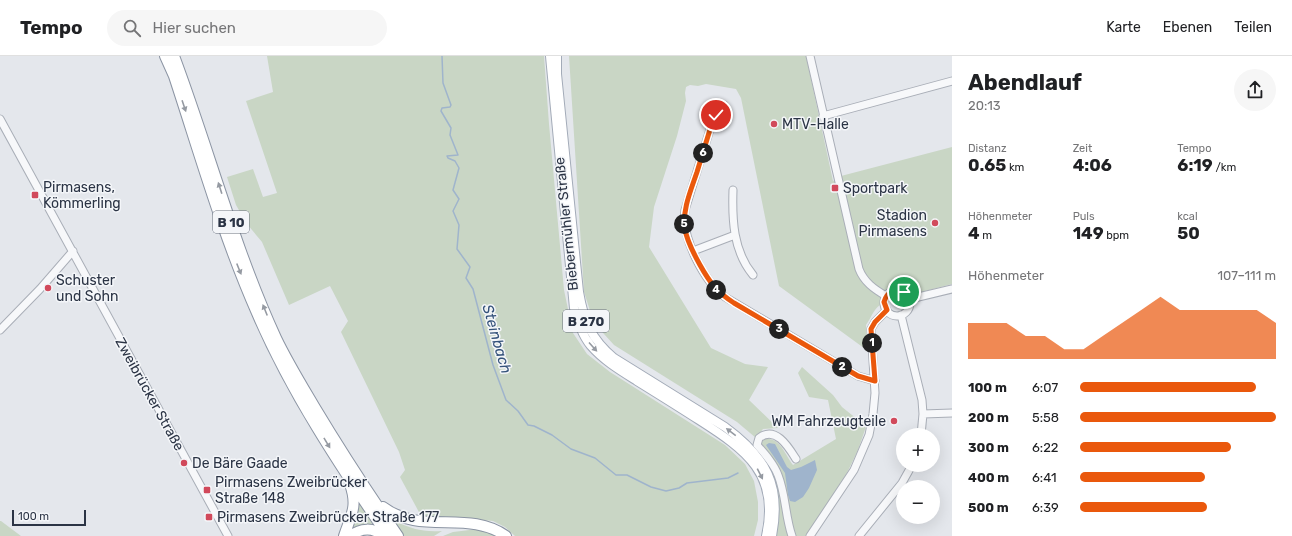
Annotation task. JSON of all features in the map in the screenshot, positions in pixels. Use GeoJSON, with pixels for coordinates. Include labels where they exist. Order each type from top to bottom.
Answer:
{"type":"FeatureCollection","features":[{"type":"Feature","properties":{"kind":"highway","name":"B 10"},"geometry":{"type":"LineString","coordinates":[[165,56],[174,76],[234,256],[256,313],[286,374],[345,473],[388,536]]}},
{"type":"Feature","properties":{"kind":"highway","name":"B 10"},"geometry":{"type":"LineString","coordinates":[[174,56],[193,107],[241,253],[276,338],[308,396],[366,489],[398,536]]}},
{"type":"Feature","properties":{"kind":"highway"},"geometry":{"type":"LineString","coordinates":[[344,536],[354,508],[351,487],[345,473]]}},
{"type":"Feature","properties":{"kind":"highway"},"geometry":{"type":"LineString","coordinates":[[366,489],[389,513],[409,524],[427,528],[464,526],[486,527],[495,529],[506,536]]}},
{"type":"Feature","properties":{"kind":"highway"},"geometry":{"type":"LineString","coordinates":[[446,532],[464,526]]}},
{"type":"Feature","properties":{"kind":"highway"},"geometry":{"type":"LineString","coordinates":[[350,536],[359,531],[371,529],[378,531],[384,536]]}},
{"type":"Feature","properties":{"kind":"main road","name":"Biebermühler Straße"},"geometry":{"type":"LineString","coordinates":[[550,56],[550,71],[574,308],[580,329],[592,347],[609,363],[728,439],[747,455],[763,480],[768,497],[770,512],[766,536]]}},
{"type":"Feature","properties":{"kind":"main road","name":"B 270"},"geometry":{"type":"LineString","coordinates":[[557,56],[557,74],[579,292],[583,314],[589,329],[600,344],[614,358],[720,424],[740,438],[752,451],[766,470],[774,492],[776,507],[772,536]]}},
{"type":"Feature","properties":{"kind":"street"},"geometry":{"type":"LineString","coordinates":[[810,56],[859,269],[866,282],[886,296]]}},
{"type":"Feature","properties":{"kind":"street"},"geometry":{"type":"LineString","coordinates":[[823,116],[952,81]]}},
{"type":"Feature","properties":{"kind":"street"},"geometry":{"type":"LineString","coordinates":[[724,105],[712,123],[685,210],[685,229],[688,242],[714,287],[725,297],[858,376],[875,381]]}},
{"type":"Feature","properties":{"kind":"street","name":"Zweibrücker Straße"},"geometry":{"type":"LineString","coordinates":[[0,119],[228,536]]}},
{"type":"Feature","properties":{"kind":"street"},"geometry":{"type":"LineString","coordinates":[[733,190],[735,235],[742,258],[753,274]]}},
{"type":"Feature","properties":{"kind":"street"},"geometry":{"type":"LineString","coordinates":[[693,251],[735,235]]}},
{"type":"Feature","properties":{"kind":"street"},"geometry":{"type":"LineString","coordinates":[[0,330],[40,289],[73,251]]}},
{"type":"Feature","properties":{"kind":"street"},"geometry":{"type":"LineString","coordinates":[[910,299],[952,288]]}},
{"type":"Feature","properties":{"kind":"street"},"geometry":{"type":"LineString","coordinates":[[894,290],[901,290],[910,299],[909,308],[901,315],[895,315],[887,310],[884,305],[886,296],[894,290]]}},
{"type":"Feature","properties":{"kind":"street"},"geometry":{"type":"LineString","coordinates":[[810,536],[854,470],[866,444],[874,414],[875,381],[871,329],[875,322],[887,310]]}},
{"type":"Feature","properties":{"kind":"street"},"geometry":{"type":"LineString","coordinates":[[901,315],[920,391],[923,414],[922,428]]}},
{"type":"Feature","properties":{"kind":"street"},"geometry":{"type":"LineString","coordinates":[[923,414],[952,413]]}},
{"type":"Feature","properties":{"kind":"street"},"geometry":{"type":"LineString","coordinates":[[792,536],[779,476],[757,445],[759,438],[770,434],[778,436],[796,460]]}},
{"type":"Feature","properties":{"kind":"street"},"geometry":{"type":"LineString","coordinates":[[859,536],[902,483],[908,472]]}},
{"type":"Feature","properties":{"kind":"green space"},"geometry":{"type":"Polygon","coordinates":[[[267,56],[544,56],[564,290],[573,333],[587,354],[610,372],[725,445],[745,464],[754,481],[758,502],[758,520],[754,536],[515,536],[505,527],[493,521],[473,519],[428,520],[420,514],[400,477],[405,470],[399,452],[341,332],[348,321],[330,286],[289,305],[262,242],[247,224],[236,205],[227,177],[253,169],[263,197],[277,193],[246,101],[273,92],[267,56]]]}},
{"type":"Feature","properties":{"kind":"green space"},"geometry":{"type":"Polygon","coordinates":[[[569,56],[806,56],[833,181],[841,176],[952,147],[952,284],[910,295],[902,287],[890,287],[880,298],[880,305],[866,325],[868,351],[779,286],[741,98],[736,89],[706,84],[698,86],[690,85],[686,87],[686,101],[677,136],[654,207],[649,247],[711,348],[745,364],[768,367],[749,400],[778,428],[763,429],[756,438],[737,422],[614,345],[594,323],[584,292],[569,56]]]}},
{"type":"Feature","properties":{"kind":"green space"},"geometry":{"type":"Polygon","coordinates":[[[802,367],[833,395],[842,407],[857,419],[868,419],[868,421],[858,450],[847,473],[806,536],[794,536],[784,487],[761,443],[763,439],[774,440],[781,446],[793,465],[836,439],[828,400],[809,397],[798,373],[802,367]]]}},
{"type":"Feature","properties":{"kind":"green space"},"geometry":{"type":"Polygon","coordinates":[[[769,466],[777,481],[788,536],[776,536],[779,508],[777,492],[769,466]]]}},
{"type":"Feature","properties":{"kind":"green space"},"geometry":{"type":"Polygon","coordinates":[[[358,500],[376,529],[348,534],[358,500]]]}},
{"type":"Feature","properties":{"kind":"green space"},"geometry":{"type":"Polygon","coordinates":[[[1,521],[21,536],[0,536],[1,521]]]}},
{"type":"Feature","properties":{"kind":"green space"},"geometry":{"type":"Polygon","coordinates":[[[394,521],[417,529],[442,531],[434,536],[404,536],[394,521]]]}},
{"type":"Feature","properties":{"kind":"green space"},"geometry":{"type":"Polygon","coordinates":[[[478,529],[498,536],[443,536],[453,532],[478,529]]]}},
{"type":"Feature","properties":{"kind":"water"},"geometry":{"type":"Polygon","coordinates":[[[769,443],[775,444],[787,467],[791,470],[815,460],[817,470],[809,488],[803,497],[795,502],[790,501],[785,473],[766,445],[769,443]]]}},
{"type":"Feature","properties":{"kind":"waterway","name":"Steinbach"},"geometry":{"type":"LineString","coordinates":[[442,56],[443,83],[451,105],[450,107],[442,108],[441,111],[451,128],[450,135],[458,155],[447,156],[455,161],[459,168],[453,190],[459,199],[453,211],[459,225],[457,249],[470,267],[466,278],[473,289],[493,365],[506,400],[518,411],[528,425],[534,426],[552,435],[571,449],[595,458],[616,475],[627,475],[651,487],[666,491],[679,488],[687,483],[728,478],[738,473]]}},
{"type":"Feature","properties":{"kind":"place","name":"MTV-Halle"},"geometry":{"type":"Point","coordinates":[774,124]}},
{"type":"Feature","properties":{"kind":"place","name":"Sportpark"},"geometry":{"type":"Point","coordinates":[835,188]}},
{"type":"Feature","properties":{"kind":"place","name":"Pirmasens, Kömmerling"},"geometry":{"type":"Point","coordinates":[35,195]}},
{"type":"Feature","properties":{"kind":"place","name":"Stadion Pirmasens"},"geometry":{"type":"Point","coordinates":[935,223]}},
{"type":"Feature","properties":{"kind":"place","name":"Schuster und Sohn"},"geometry":{"type":"Point","coordinates":[48,288]}},
{"type":"Feature","properties":{"kind":"place","name":"WM Fahrzeugteile"},"geometry":{"type":"Point","coordinates":[894,421]}},
{"type":"Feature","properties":{"kind":"place","name":"De Bäre Gaade"},"geometry":{"type":"Point","coordinates":[184,463]}},
{"type":"Feature","properties":{"kind":"place","name":"Pirmasens Zweibrücker Straße 148"},"geometry":{"type":"Point","coordinates":[207,490]}},
{"type":"Feature","properties":{"kind":"place","name":"Pirmasens Zweibrücker Straße 177"},"geometry":{"type":"Point","coordinates":[209,517]}},
{"type":"Feature","properties":{"kind":"route"},"geometry":{"type":"LineString","coordinates":[[716,115],[712,123],[685,210],[684,222],[688,242],[708,279],[720,293],[734,303],[858,376],[875,381],[871,329],[875,322],[887,310],[884,302],[888,293],[894,290],[901,290],[904,292]]}}]}
